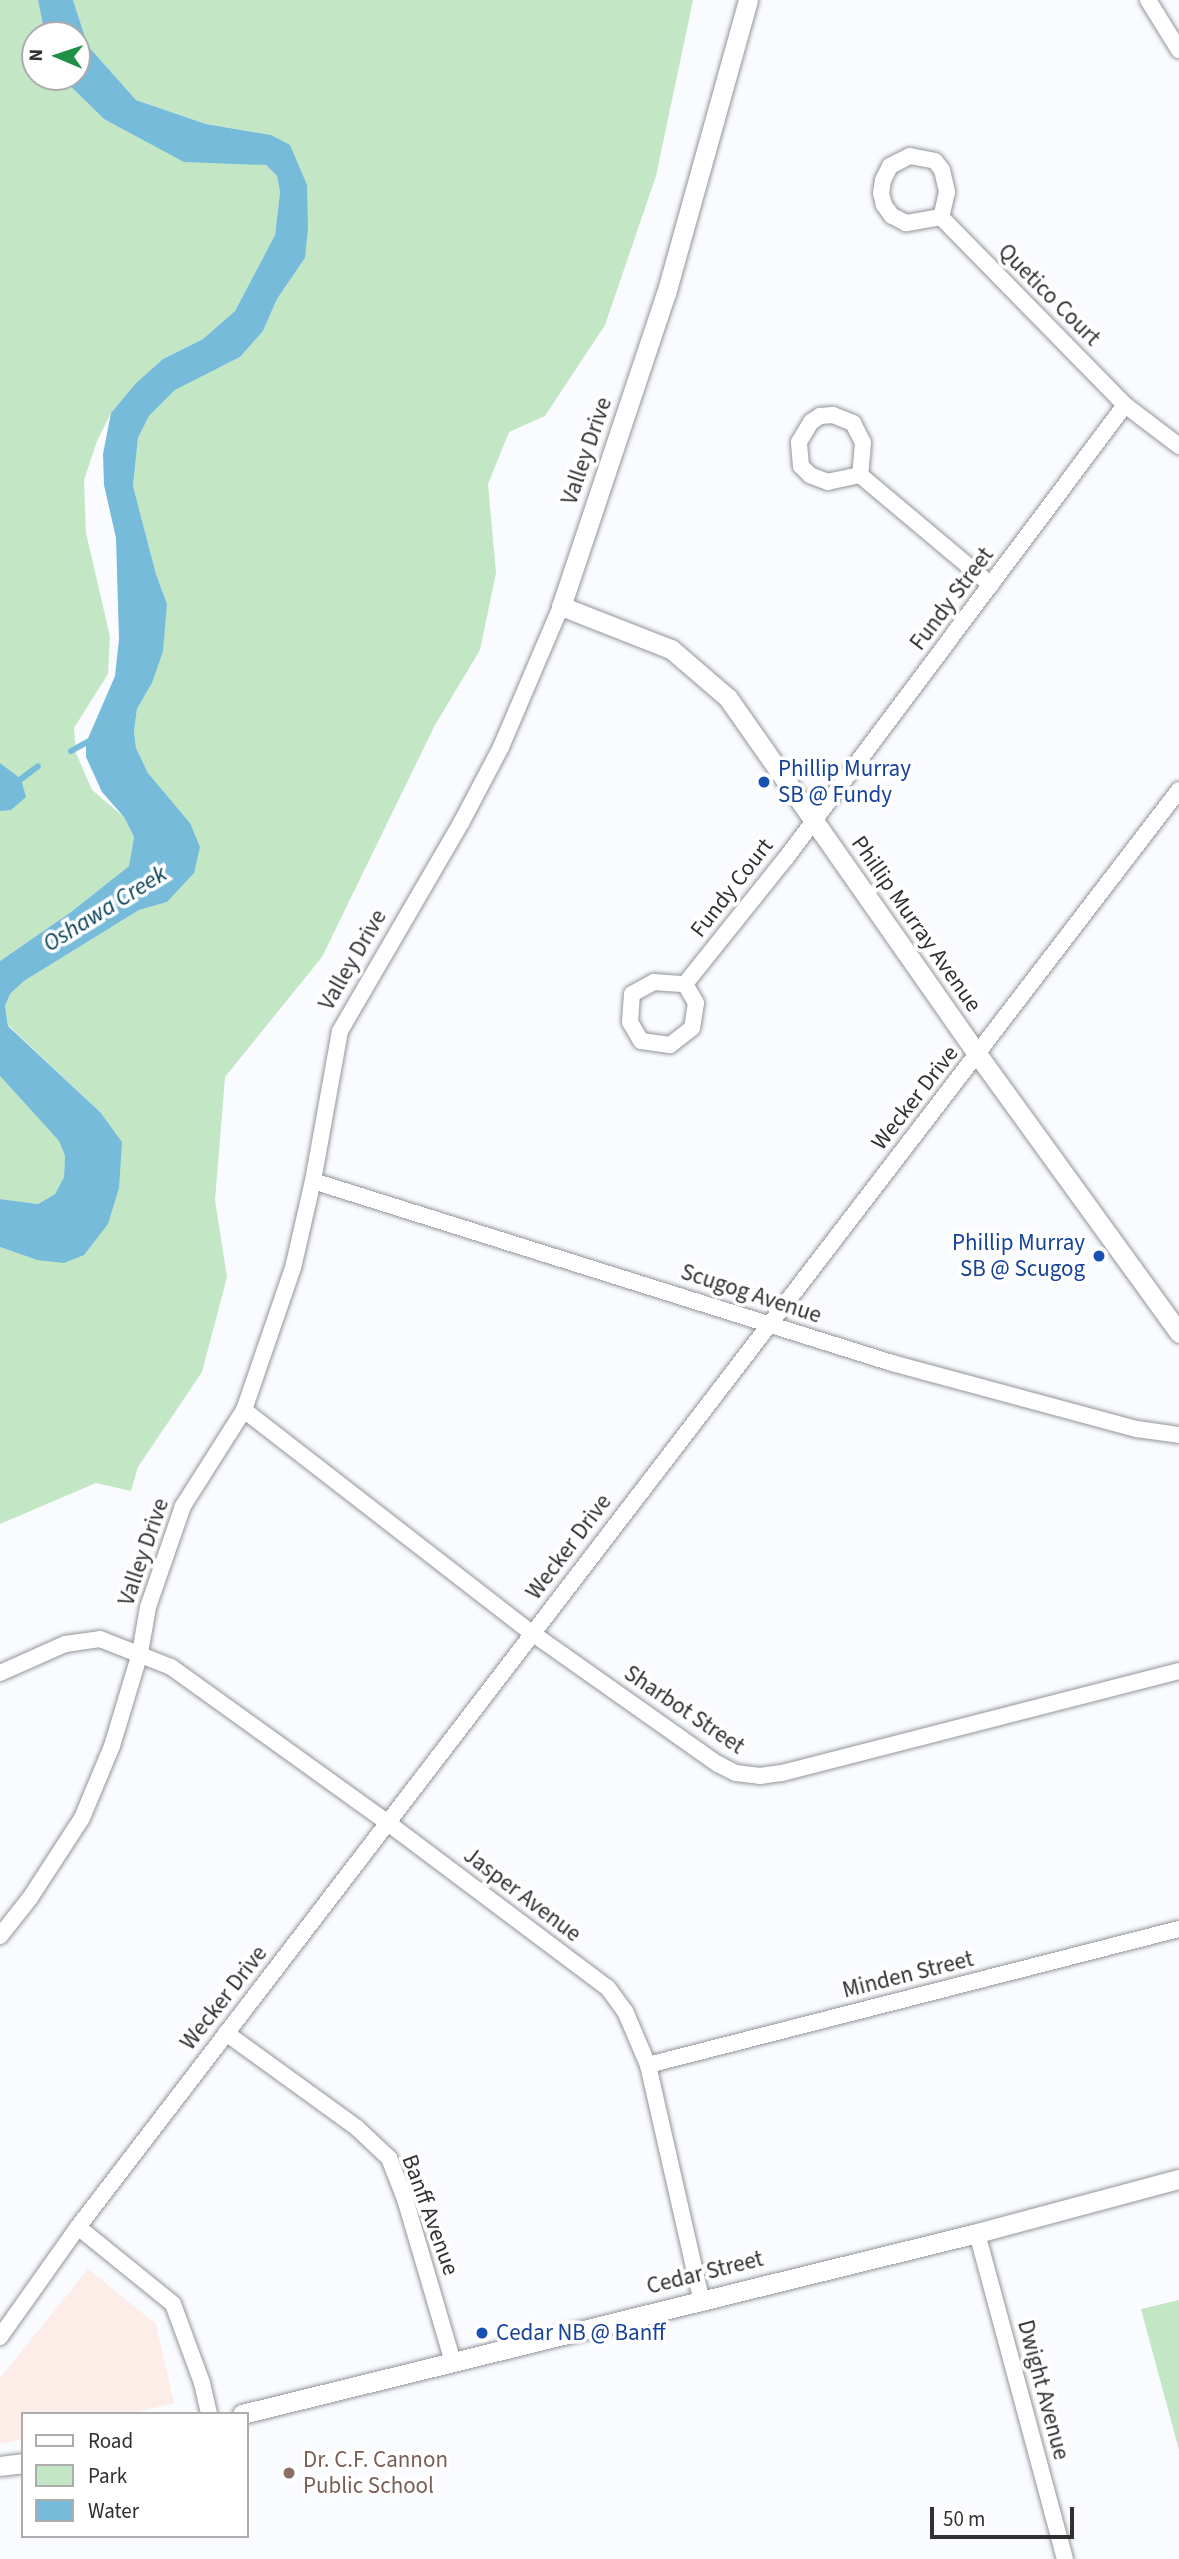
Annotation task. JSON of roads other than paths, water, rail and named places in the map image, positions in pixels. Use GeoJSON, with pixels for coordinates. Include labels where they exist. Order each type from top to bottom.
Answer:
{"type":"FeatureCollection","features":[{"type":"Feature","properties":{"kind":"street","name":"Valley Drive"},"geometry":{"type":"LineString","coordinates":[[0,1936],[30,1898],[82,1818],[112,1746],[139,1653],[148,1607],[183,1506],[244,1410],[293,1268],[313,1181],[340,1031],[461,824],[501,747],[561,606],[666,293],[748,0]]}},
{"type":"Feature","properties":{"kind":"street"},"geometry":{"type":"LineString","coordinates":[[1148,0],[1179,50]]}},
{"type":"Feature","properties":{"kind":"street"},"geometry":{"type":"LineString","coordinates":[[910,156],[935,161],[942,170],[947,192],[941,217],[906,223],[892,216],[884,205],[881,193],[883,180],[890,166],[910,156]]}},
{"type":"Feature","properties":{"kind":"street","name":"Quetico Court"},"geometry":{"type":"LineString","coordinates":[[941,217],[1125,405],[1179,446]]}},
{"type":"Feature","properties":{"kind":"street","name":"Fundy Street"},"geometry":{"type":"LineString","coordinates":[[814,820],[1125,405]]}},
{"type":"Feature","properties":{"kind":"street"},"geometry":{"type":"LineString","coordinates":[[833,415],[853,423],[863,443],[860,475],[828,482],[810,475],[801,466],[799,442],[811,422],[820,416],[833,415]]}},
{"type":"Feature","properties":{"kind":"street"},"geometry":{"type":"LineString","coordinates":[[860,475],[991,585]]}},
{"type":"Feature","properties":{"kind":"street","name":"Phillip Murray Avenue"},"geometry":{"type":"LineString","coordinates":[[561,606],[671,649],[728,698],[978,1055],[1179,1333]]}},
{"type":"Feature","properties":{"kind":"street","name":"Wecker Drive"},"geometry":{"type":"LineString","coordinates":[[0,2336],[78,2227],[769,1322],[1176,802]]}},
{"type":"Feature","properties":{"kind":"street","name":"Fundy Court"},"geometry":{"type":"LineString","coordinates":[[685,984],[814,820]]}},
{"type":"Feature","properties":{"kind":"street"},"geometry":{"type":"LineString","coordinates":[[654,982],[685,984],[696,1003],[692,1028],[670,1045],[641,1041],[630,1022],[632,994],[654,982]]}},
{"type":"Feature","properties":{"kind":"street","name":"Scugog Avenue"},"geometry":{"type":"LineString","coordinates":[[313,1181],[905,1366],[1137,1429],[1179,1434]]}},
{"type":"Feature","properties":{"kind":"street","name":"Sharbot Street"},"geometry":{"type":"LineString","coordinates":[[244,1410],[532,1633],[718,1764],[736,1773],[760,1776],[1179,1671]]}},
{"type":"Feature","properties":{"kind":"street","name":"Jasper Avenue"},"geometry":{"type":"LineString","coordinates":[[0,1674],[65,1644],[100,1639],[171,1667],[388,1823],[608,1988],[625,2011],[648,2065],[701,2299]]}},
{"type":"Feature","properties":{"kind":"street","name":"Minden Street"},"geometry":{"type":"LineString","coordinates":[[648,2065],[1179,1929]]}},
{"type":"Feature","properties":{"kind":"street","name":"Banff Avenue"},"geometry":{"type":"LineString","coordinates":[[226,2033],[357,2128],[389,2158],[405,2199],[453,2362]]}},
{"type":"Feature","properties":{"kind":"street","name":"Cedar Street"},"geometry":{"type":"LineString","coordinates":[[248,2413],[977,2233],[1179,2179]]}},
{"type":"Feature","properties":{"kind":"street"},"geometry":{"type":"LineString","coordinates":[[78,2227],[173,2304],[202,2383],[209,2412]]}},
{"type":"Feature","properties":{"kind":"street","name":"Dwight Avenue"},"geometry":{"type":"LineString","coordinates":[[977,2233],[1065,2559]]}},
{"type":"Feature","properties":{"kind":"street"},"geometry":{"type":"LineString","coordinates":[[0,2466],[21,2463]]}},
{"type":"Feature","properties":{"kind":"water"},"geometry":{"type":"Polygon","coordinates":[[[38,0],[73,0],[80,21],[42,21],[38,0]]]}},
{"type":"Feature","properties":{"kind":"water","name":"Oshawa Creek"},"geometry":{"type":"Polygon","coordinates":[[[91,49],[136,100],[206,124],[271,135],[290,145],[307,185],[308,228],[305,258],[277,299],[263,331],[240,357],[175,390],[149,416],[138,438],[133,486],[156,574],[167,604],[163,651],[152,683],[137,709],[134,731],[136,748],[148,773],[190,823],[200,847],[194,873],[167,902],[139,910],[24,981],[10,994],[5,1006],[8,1026],[100,1112],[122,1142],[119,1188],[108,1224],[84,1255],[64,1263],[37,1260],[0,1247],[0,1199],[38,1204],[55,1194],[64,1177],[65,1156],[59,1141],[0,1076],[0,961],[71,912],[129,866],[134,837],[124,817],[102,792],[86,757],[86,743],[115,676],[119,639],[116,538],[104,485],[103,454],[111,413],[136,383],[163,359],[203,339],[235,311],[275,235],[280,192],[277,176],[266,165],[184,162],[104,119],[75,91],[91,91],[91,49]]]}},
{"type":"Feature","properties":{"kind":"water"},"geometry":{"type":"Polygon","coordinates":[[[0,763],[21,779],[26,797],[11,810],[0,811],[0,763]]]}},
{"type":"Feature","properties":{"kind":"waterway"},"geometry":{"type":"LineString","coordinates":[[71,751],[91,740]]}},
{"type":"Feature","properties":{"kind":"waterway"},"geometry":{"type":"LineString","coordinates":[[21,779],[38,766]]}},
{"type":"Feature","properties":{"kind":"place","name":"Phillip Murray SB @ Fundy"},"geometry":{"type":"Point","coordinates":[764,782]}},
{"type":"Feature","properties":{"kind":"place","name":"Phillip Murray SB @ Scugog"},"geometry":{"type":"Point","coordinates":[1099,1256]}},
{"type":"Feature","properties":{"kind":"place","name":"Cedar NB @ Banff"},"geometry":{"type":"Point","coordinates":[482,2333]}},
{"type":"Feature","properties":{"kind":"place","name":"Dr. C.F. Cannon Public School"},"geometry":{"type":"Point","coordinates":[289,2473]}}]}
